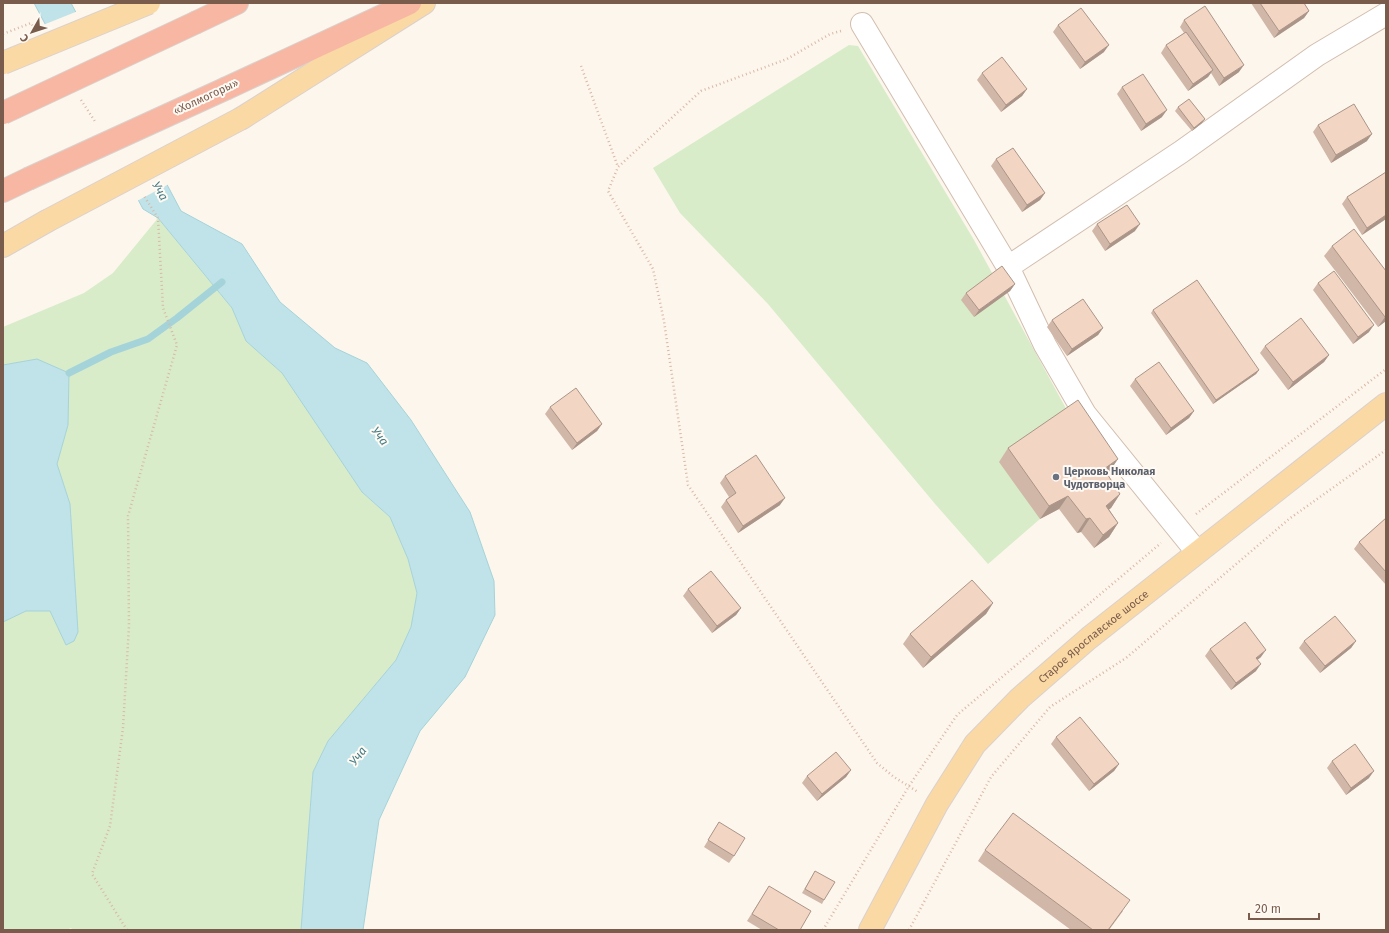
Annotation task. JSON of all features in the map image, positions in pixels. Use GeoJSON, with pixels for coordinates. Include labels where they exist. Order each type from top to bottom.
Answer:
{"type":"FeatureCollection","features":[{"type":"Feature","properties":{"kind":"highway"},"geometry":{"type":"LineString","coordinates":[[3,113],[237,3]]}},
{"type":"Feature","properties":{"kind":"highway","name":"«Холмогоры»"},"geometry":{"type":"LineString","coordinates":[[3,191],[410,3]]}},
{"type":"Feature","properties":{"kind":"main road"},"geometry":{"type":"LineString","coordinates":[[3,63],[149,3]]}},
{"type":"Feature","properties":{"kind":"main road"},"geometry":{"type":"LineString","coordinates":[[3,246],[47,221],[242,118],[424,3]]}},
{"type":"Feature","properties":{"kind":"main road","name":"Старое Ярославское шоссе"},"geometry":{"type":"LineString","coordinates":[[870,930],[938,804],[975,744],[1020,698],[1089,638],[1386,404]]}},
{"type":"Feature","properties":{"kind":"lane"},"geometry":{"type":"LineString","coordinates":[[1008,267],[1181,152],[1317,55],[1386,14]]}},
{"type":"Feature","properties":{"kind":"lane"},"geometry":{"type":"LineString","coordinates":[[862,24],[1008,267],[1045,345],[1085,414],[1197,552]]}},
{"type":"Feature","properties":{"kind":"path"},"geometry":{"type":"LineString","coordinates":[[3,34],[31,23],[35,30]]}},
{"type":"Feature","properties":{"kind":"path"},"geometry":{"type":"LineString","coordinates":[[862,24],[830,34],[787,59],[702,91],[618,167],[608,191],[653,269],[664,321],[688,485],[877,764],[894,777],[938,804]]}},
{"type":"Feature","properties":{"kind":"path"},"geometry":{"type":"LineString","coordinates":[[580,66],[618,167]]}},
{"type":"Feature","properties":{"kind":"path"},"geometry":{"type":"LineString","coordinates":[[78,94],[99,127]]}},
{"type":"Feature","properties":{"kind":"path"},"geometry":{"type":"LineString","coordinates":[[126,930],[92,874],[110,826],[123,728],[129,626],[128,516],[177,345],[163,308],[158,218],[141,192]]}},
{"type":"Feature","properties":{"kind":"path"},"geometry":{"type":"LineString","coordinates":[[909,930],[991,777],[1050,707],[1126,658],[1289,519],[1386,450]]}},
{"type":"Feature","properties":{"kind":"green space"},"geometry":{"type":"Polygon","coordinates":[[[849,45],[858,46],[974,240],[1069,414],[1040,519],[988,564],[936,505],[768,304],[680,213],[653,168],[849,45]]]}},
{"type":"Feature","properties":{"kind":"green space"},"geometry":{"type":"Polygon","coordinates":[[[158,218],[232,308],[246,341],[282,373],[362,492],[390,517],[408,559],[417,593],[411,627],[396,660],[328,741],[313,772],[301,930],[73,930],[71,928],[66,930],[3,930],[3,622],[26,611],[50,611],[66,645],[78,632],[70,504],[57,464],[68,425],[37,359],[3,365],[3,327],[84,293],[113,273],[158,218]]]}},
{"type":"Feature","properties":{"kind":"water","name":"Уча"},"geometry":{"type":"Polygon","coordinates":[[[34,3],[71,3],[181,211],[242,244],[280,302],[335,348],[367,363],[411,420],[470,512],[494,581],[495,615],[465,677],[420,731],[379,820],[363,930],[301,930],[313,772],[328,741],[396,660],[411,627],[417,593],[408,559],[390,517],[362,492],[282,373],[246,341],[232,308],[158,218],[143,209],[34,3]]]}},
{"type":"Feature","properties":{"kind":"water"},"geometry":{"type":"Polygon","coordinates":[[[37,359],[69,373],[68,425],[57,464],[70,504],[78,632],[74,641],[66,645],[50,611],[26,611],[3,622],[3,365],[37,359]]]}},
{"type":"Feature","properties":{"kind":"pier"},"geometry":{"type":"Polygon","coordinates":[[[78,11],[169,184],[137,201],[43,25],[78,11]]]}},
{"type":"Feature","properties":{"kind":"building"},"geometry":{"type":"Polygon","coordinates":[[[1260,3],[1304,3],[1309,11],[1279,31],[1260,3]]]}},
{"type":"Feature","properties":{"kind":"building"},"geometry":{"type":"Polygon","coordinates":[[[1205,6],[1244,65],[1224,78],[1184,20],[1205,6]]]}},
{"type":"Feature","properties":{"kind":"building"},"geometry":{"type":"Polygon","coordinates":[[[1081,8],[1109,45],[1085,62],[1058,25],[1081,8]]]}},
{"type":"Feature","properties":{"kind":"building"},"geometry":{"type":"Polygon","coordinates":[[[1186,32],[1213,70],[1193,84],[1166,45],[1186,32]]]}},
{"type":"Feature","properties":{"kind":"building"},"geometry":{"type":"Polygon","coordinates":[[[1002,57],[1027,89],[1006,105],[982,73],[1002,57]]]}},
{"type":"Feature","properties":{"kind":"building"},"geometry":{"type":"Polygon","coordinates":[[[1143,74],[1167,110],[1146,124],[1122,87],[1143,74]]]}},
{"type":"Feature","properties":{"kind":"building"},"geometry":{"type":"Polygon","coordinates":[[[1189,99],[1205,119],[1194,128],[1178,107],[1189,99]]]}},
{"type":"Feature","properties":{"kind":"building"},"geometry":{"type":"Polygon","coordinates":[[[1354,104],[1372,134],[1336,155],[1318,125],[1354,104]]]}},
{"type":"Feature","properties":{"kind":"building"},"geometry":{"type":"Polygon","coordinates":[[[1013,148],[1045,193],[1027,205],[996,159],[1013,148]]]}},
{"type":"Feature","properties":{"kind":"building"},"geometry":{"type":"Polygon","coordinates":[[[1386,172],[1386,215],[1367,228],[1347,197],[1386,172]]]}},
{"type":"Feature","properties":{"kind":"building"},"geometry":{"type":"Polygon","coordinates":[[[1127,205],[1140,224],[1110,244],[1097,224],[1127,205]]]}},
{"type":"Feature","properties":{"kind":"building"},"geometry":{"type":"Polygon","coordinates":[[[1354,229],[1386,271],[1385,317],[1332,246],[1354,229]]]}},
{"type":"Feature","properties":{"kind":"building"},"geometry":{"type":"Polygon","coordinates":[[[1002,266],[1015,284],[979,310],[966,293],[1002,266]]]}},
{"type":"Feature","properties":{"kind":"building"},"geometry":{"type":"Polygon","coordinates":[[[1334,271],[1374,325],[1358,337],[1318,283],[1334,271]]]}},
{"type":"Feature","properties":{"kind":"building"},"geometry":{"type":"Polygon","coordinates":[[[1197,280],[1259,370],[1216,400],[1153,310],[1197,280]]]}},
{"type":"Feature","properties":{"kind":"building"},"geometry":{"type":"Polygon","coordinates":[[[1083,299],[1103,328],[1072,349],[1052,320],[1083,299]]]}},
{"type":"Feature","properties":{"kind":"building"},"geometry":{"type":"Polygon","coordinates":[[[1301,318],[1329,355],[1293,382],[1265,346],[1301,318]]]}},
{"type":"Feature","properties":{"kind":"building"},"geometry":{"type":"Polygon","coordinates":[[[1159,362],[1194,411],[1171,428],[1135,379],[1159,362]]]}},
{"type":"Feature","properties":{"kind":"building"},"geometry":{"type":"Polygon","coordinates":[[[576,388],[602,424],[577,443],[550,407],[576,388]]]}},
{"type":"Feature","properties":{"kind":"building","name":"Церковь Николая Чудотворца"},"geometry":{"type":"Polygon","coordinates":[[[1078,400],[1118,459],[1104,469],[1120,494],[1106,506],[1118,523],[1103,535],[1090,518],[1086,519],[1068,496],[1049,506],[1008,448],[1078,400]]]}},
{"type":"Feature","properties":{"kind":"building"},"geometry":{"type":"Polygon","coordinates":[[[756,455],[785,498],[743,526],[726,500],[736,493],[725,476],[756,455]]]}},
{"type":"Feature","properties":{"kind":"building"},"geometry":{"type":"Polygon","coordinates":[[[1386,518],[1386,572],[1359,542],[1386,518]]]}},
{"type":"Feature","properties":{"kind":"building"},"geometry":{"type":"Polygon","coordinates":[[[711,571],[741,608],[717,626],[688,589],[711,571]]]}},
{"type":"Feature","properties":{"kind":"building"},"geometry":{"type":"Polygon","coordinates":[[[972,580],[993,603],[931,657],[910,634],[972,580]]]}},
{"type":"Feature","properties":{"kind":"building"},"geometry":{"type":"Polygon","coordinates":[[[1335,616],[1356,641],[1325,666],[1304,641],[1335,616]]]}},
{"type":"Feature","properties":{"kind":"building"},"geometry":{"type":"Polygon","coordinates":[[[1245,622],[1266,650],[1256,658],[1261,664],[1236,683],[1210,649],[1245,622]]]}},
{"type":"Feature","properties":{"kind":"building"},"geometry":{"type":"Polygon","coordinates":[[[1080,717],[1119,764],[1094,784],[1056,737],[1080,717]]]}},
{"type":"Feature","properties":{"kind":"building"},"geometry":{"type":"Polygon","coordinates":[[[1355,744],[1374,771],[1351,788],[1332,761],[1355,744]]]}},
{"type":"Feature","properties":{"kind":"building"},"geometry":{"type":"Polygon","coordinates":[[[836,752],[851,770],[822,794],[807,776],[836,752]]]}},
{"type":"Feature","properties":{"kind":"building"},"geometry":{"type":"Polygon","coordinates":[[[1013,813],[1130,900],[1108,930],[1093,930],[985,850],[1013,813]]]}},
{"type":"Feature","properties":{"kind":"building"},"geometry":{"type":"Polygon","coordinates":[[[719,822],[745,838],[734,856],[708,840],[719,822]]]}},
{"type":"Feature","properties":{"kind":"building"},"geometry":{"type":"Polygon","coordinates":[[[815,871],[835,882],[824,900],[805,889],[815,871]]]}},
{"type":"Feature","properties":{"kind":"building"},"geometry":{"type":"Polygon","coordinates":[[[769,886],[811,911],[800,930],[779,930],[752,914],[769,886]]]}},
{"type":"Feature","properties":{"kind":"waterway"},"geometry":{"type":"LineString","coordinates":[[69,373],[111,352],[148,339],[222,282]]}},
{"type":"Feature","properties":{"kind":"place","name":"Церковь Николая Чудотворца"},"geometry":{"type":"Point","coordinates":[1056,477]}}]}
